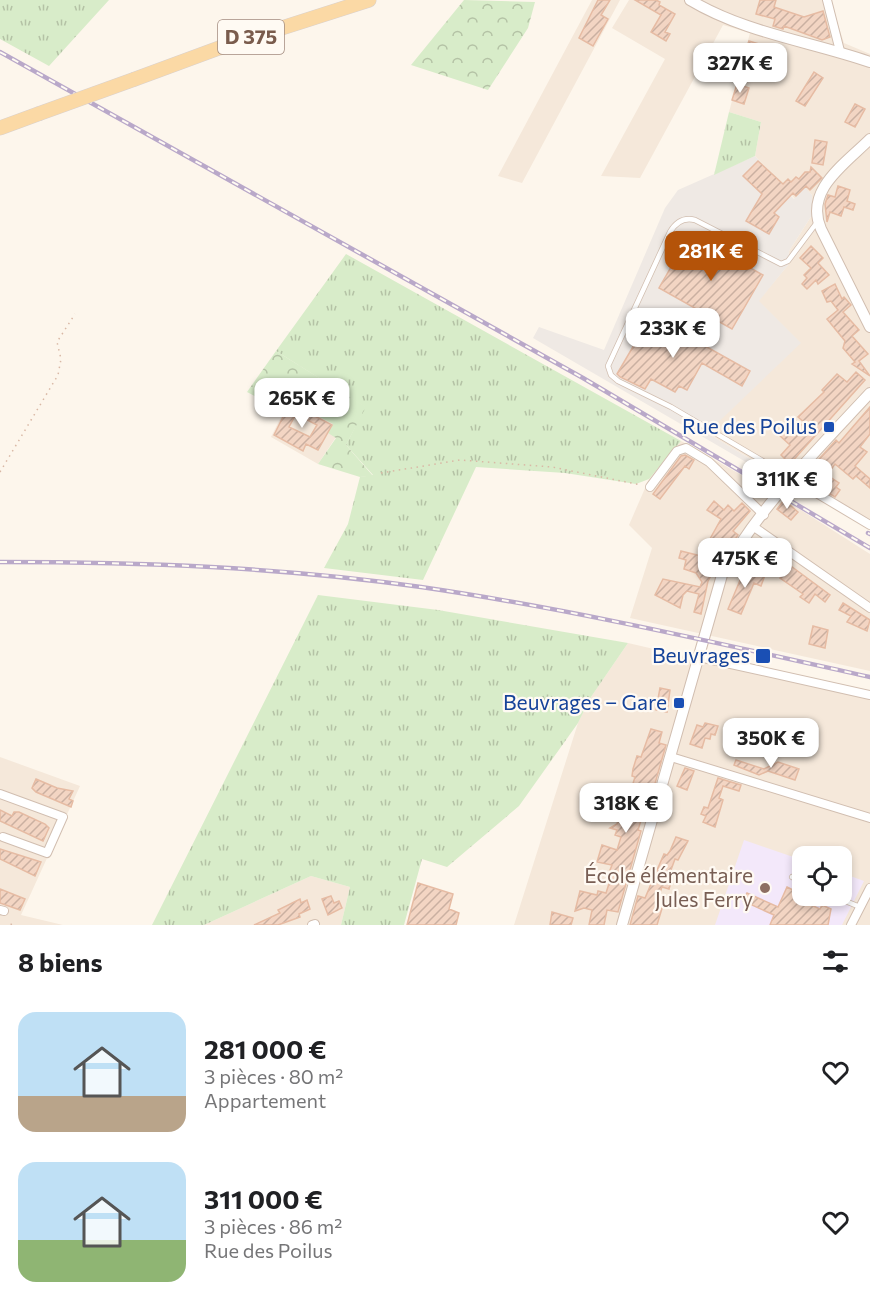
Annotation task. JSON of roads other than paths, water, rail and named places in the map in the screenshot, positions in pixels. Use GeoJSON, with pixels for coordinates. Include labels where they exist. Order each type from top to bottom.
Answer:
{"type":"FeatureCollection","features":[{"type":"Feature","properties":{"kind":"main road","name":"D 375"},"geometry":{"type":"LineString","coordinates":[[0,128],[219,48],[369,0]]}},
{"type":"Feature","properties":{"kind":"street"},"geometry":{"type":"LineString","coordinates":[[690,0],[746,27],[840,51],[870,62]]}},
{"type":"Feature","properties":{"kind":"street"},"geometry":{"type":"LineString","coordinates":[[827,0],[840,51]]}},
{"type":"Feature","properties":{"kind":"street"},"geometry":{"type":"LineString","coordinates":[[856,57],[870,68]]}},
{"type":"Feature","properties":{"kind":"street"},"geometry":{"type":"LineString","coordinates":[[870,140],[822,189],[817,202],[818,221],[870,327]]}},
{"type":"Feature","properties":{"kind":"street"},"geometry":{"type":"LineString","coordinates":[[622,925],[720,580],[735,553],[792,478],[870,393]]}},
{"type":"Feature","properties":{"kind":"street"},"geometry":{"type":"LineString","coordinates":[[650,487],[677,451],[686,448],[709,462],[764,515]]}},
{"type":"Feature","properties":{"kind":"street"},"geometry":{"type":"LineString","coordinates":[[792,478],[870,525]]}},
{"type":"Feature","properties":{"kind":"street"},"geometry":{"type":"LineString","coordinates":[[754,527],[870,608]]}},
{"type":"Feature","properties":{"kind":"street"},"geometry":{"type":"LineString","coordinates":[[699,657],[870,695]]}},
{"type":"Feature","properties":{"kind":"street"},"geometry":{"type":"LineString","coordinates":[[671,757],[870,818]]}},
{"type":"Feature","properties":{"kind":"street"},"geometry":{"type":"LineString","coordinates":[[0,794],[63,817],[47,853],[3,837]]}},
{"type":"Feature","properties":{"kind":"street"},"geometry":{"type":"LineString","coordinates":[[851,925],[870,888]]}},
{"type":"Feature","properties":{"kind":"street"},"geometry":{"type":"LineString","coordinates":[[860,908],[869,912]]}},
{"type":"Feature","properties":{"kind":"lane"},"geometry":{"type":"LineString","coordinates":[[792,478],[671,408],[618,381],[611,375],[608,366],[670,231],[678,222],[688,219],[695,220],[781,264],[788,261],[818,221]]}},
{"type":"Feature","properties":{"kind":"lane"},"geometry":{"type":"LineString","coordinates":[[852,904],[860,908]]}},
{"type":"Feature","properties":{"kind":"railway"},"geometry":{"type":"LineString","coordinates":[[0,52],[583,378],[870,548]]}},
{"type":"Feature","properties":{"kind":"railway"},"geometry":{"type":"LineString","coordinates":[[0,562],[106,563],[263,570],[421,587],[590,616],[870,677]]}},
{"type":"Feature","properties":{"kind":"place","name":"Rue des Poilus"},"geometry":{"type":"Point","coordinates":[829,427]}},
{"type":"Feature","properties":{"kind":"place","name":"Beuvrages"},"geometry":{"type":"Point","coordinates":[763,656]}},
{"type":"Feature","properties":{"kind":"place","name":"Beuvrages – Gare"},"geometry":{"type":"Point","coordinates":[679,703]}},
{"type":"Feature","properties":{"kind":"place","name":"École élémentaire Jules Ferry"},"geometry":{"type":"Point","coordinates":[765,888]}}]}
